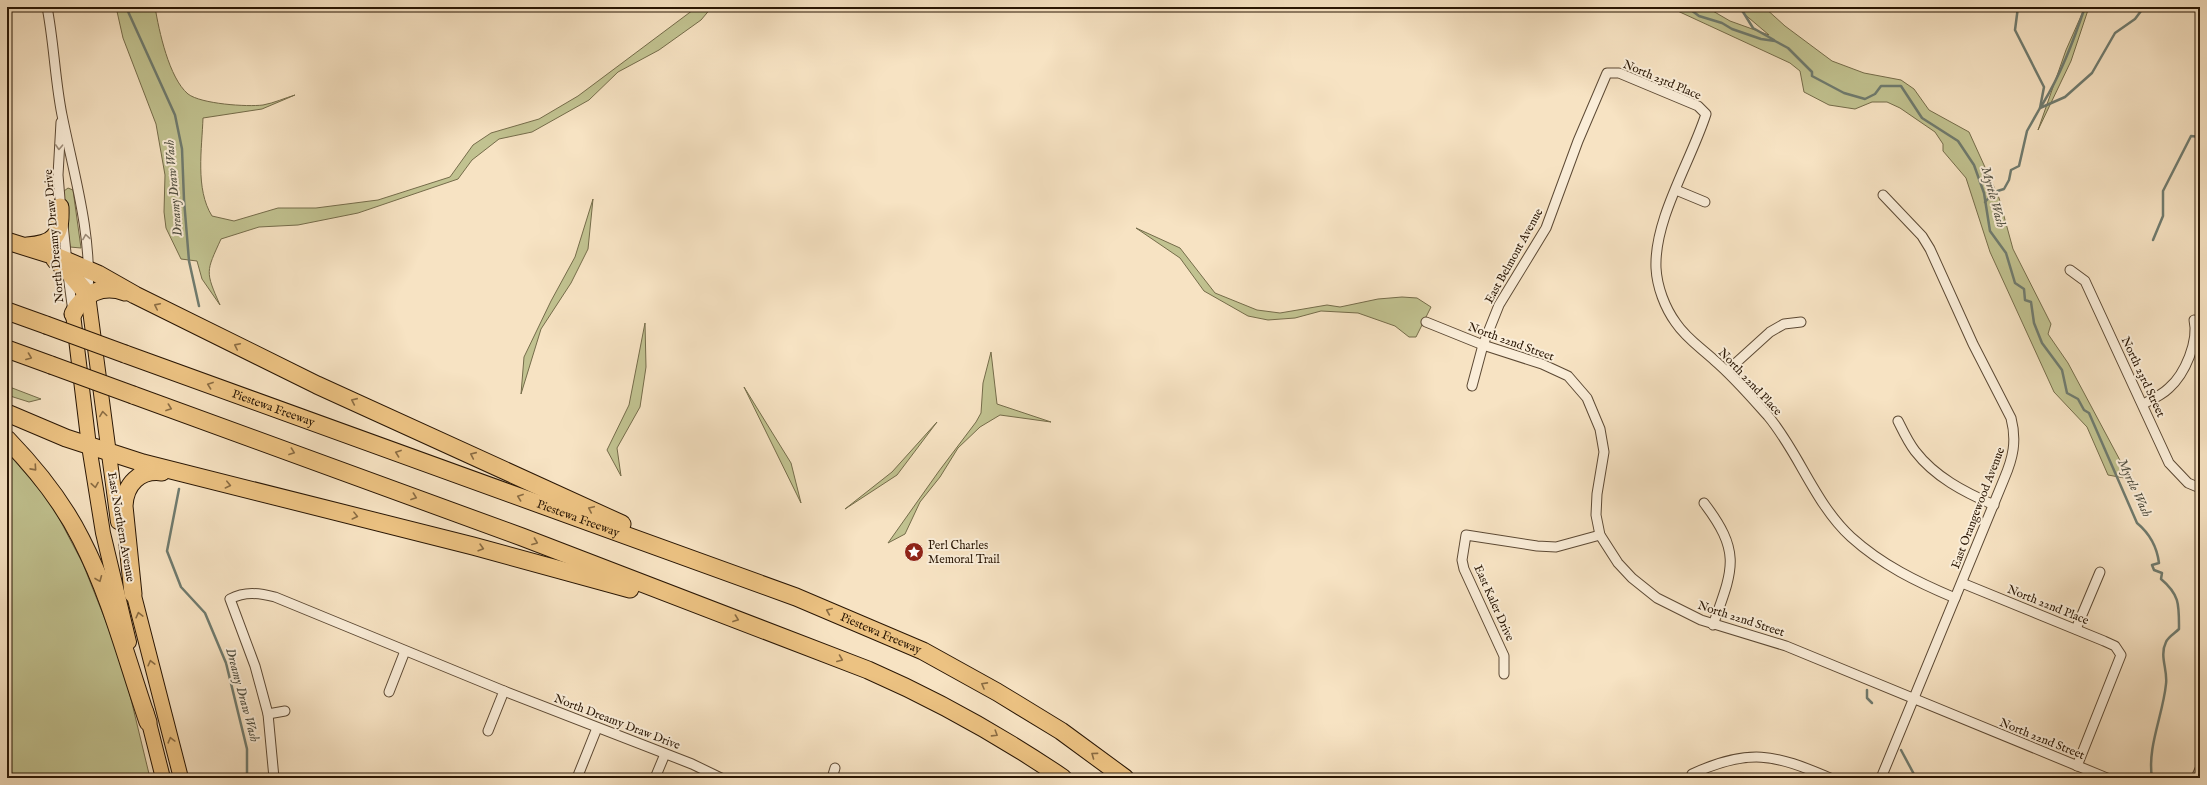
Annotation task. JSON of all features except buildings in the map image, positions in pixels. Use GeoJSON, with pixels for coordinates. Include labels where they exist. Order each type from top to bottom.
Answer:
{"type":"FeatureCollection","features":[{"type":"Feature","properties":{"kind":"highway"},"geometry":{"type":"LineString","coordinates":[[31,248],[46,244],[54,238],[60,226],[60,207]]}},
{"type":"Feature","properties":{"kind":"highway"},"geometry":{"type":"LineString","coordinates":[[7,241],[31,248],[67,266],[90,270],[140,298],[317,385],[551,490],[715,567]]}},
{"type":"Feature","properties":{"kind":"highway"},"geometry":{"type":"LineString","coordinates":[[67,266],[88,295]]}},
{"type":"Feature","properties":{"kind":"highway"},"geometry":{"type":"LineString","coordinates":[[73,314],[79,303],[88,295],[112,289],[140,298]]}},
{"type":"Feature","properties":{"kind":"highway","name":"Piestewa Freeway"},"geometry":{"type":"LineString","coordinates":[[7,311],[796,597],[923,651],[997,692],[1061,731],[1125,778]]}},
{"type":"Feature","properties":{"kind":"highway"},"geometry":{"type":"LineString","coordinates":[[7,349],[522,537],[832,655],[907,687],[991,731],[1063,778]]}},
{"type":"Feature","properties":{"kind":"highway"},"geometry":{"type":"LineString","coordinates":[[7,413],[108,453],[190,476],[473,546],[706,608]]}},
{"type":"Feature","properties":{"kind":"highway"},"geometry":{"type":"LineString","coordinates":[[7,439],[47,484],[81,539],[115,621],[148,722]]}},
{"type":"Feature","properties":{"kind":"highway"},"geometry":{"type":"LineString","coordinates":[[134,594],[124,506],[128,489],[136,478],[148,472],[190,476]]}},
{"type":"Feature","properties":{"kind":"main road","name":"East Northern Avenue"},"geometry":{"type":"LineString","coordinates":[[88,295],[121,542],[181,778]]}},
{"type":"Feature","properties":{"kind":"main road","name":"East Northern Avenue"},"geometry":{"type":"LineString","coordinates":[[73,314],[89,446],[103,533],[148,722],[163,778]]}},
{"type":"Feature","properties":{"kind":"street","name":"North Dreamy Draw Drive"},"geometry":{"type":"LineString","coordinates":[[47,7],[61,108],[77,180],[90,270],[88,295]]}},
{"type":"Feature","properties":{"kind":"street","name":"North 23rd Place"},"geometry":{"type":"LineString","coordinates":[[1607,73],[1618,73],[1698,106],[1706,114]]}},
{"type":"Feature","properties":{"kind":"street","name":"East Belmont Avenue"},"geometry":{"type":"LineString","coordinates":[[1472,386],[1483,345],[1499,305],[1546,228],[1578,141],[1607,73]]}},
{"type":"Feature","properties":{"kind":"street","name":"North Dreamy Draw Drive"},"geometry":{"type":"LineString","coordinates":[[61,108],[58,175],[60,207],[73,314]]}},
{"type":"Feature","properties":{"kind":"street","name":"North 22nd Place"},"geometry":{"type":"LineString","coordinates":[[1706,114],[1676,190],[1662,228],[1658,244],[1656,268],[1668,310],[1676,323],[1692,341],[1727,371],[1769,418],[1823,501],[1850,536],[1890,568],[1956,598]]}},
{"type":"Feature","properties":{"kind":"street"},"geometry":{"type":"LineString","coordinates":[[1676,190],[1705,202]]}},
{"type":"Feature","properties":{"kind":"street","name":"East Orangewood Avenue"},"geometry":{"type":"LineString","coordinates":[[1881,778],[1994,505],[2011,462],[2015,447],[2015,431],[2011,418],[1973,344],[1930,249],[1922,236],[1883,195]]}},
{"type":"Feature","properties":{"kind":"street","name":"North 23rd Street"},"geometry":{"type":"LineString","coordinates":[[2070,270],[2085,281],[2169,463],[2188,483],[2200,488]]}},
{"type":"Feature","properties":{"kind":"street"},"geometry":{"type":"LineString","coordinates":[[2143,404],[2169,389],[2182,372],[2196,331],[2194,320]]}},
{"type":"Feature","properties":{"kind":"street","name":"North 22nd Street"},"geometry":{"type":"LineString","coordinates":[[1426,322],[1483,345],[1542,364],[1568,376],[1588,398],[1600,429],[1604,452],[1597,494],[1596,515],[1600,535],[1618,563],[1632,578],[1657,598],[1677,610],[1713,625],[1786,646],[2077,766],[2097,776],[2107,778]]}},
{"type":"Feature","properties":{"kind":"street"},"geometry":{"type":"LineString","coordinates":[[1727,371],[1770,332],[1784,324],[1801,322]]}},
{"type":"Feature","properties":{"kind":"street"},"geometry":{"type":"LineString","coordinates":[[1898,421],[1915,451],[1938,474],[1956,487],[1994,505]]}},
{"type":"Feature","properties":{"kind":"street"},"geometry":{"type":"LineString","coordinates":[[1704,503],[1727,538],[1731,552],[1731,568],[1713,625]]}},
{"type":"Feature","properties":{"kind":"street","name":"East Kaler Drive"},"geometry":{"type":"LineString","coordinates":[[1504,674],[1504,656],[1464,570],[1462,560],[1466,535],[1537,546],[1556,547],[1600,535]]}},
{"type":"Feature","properties":{"kind":"street"},"geometry":{"type":"LineString","coordinates":[[2076,628],[2100,572]]}},
{"type":"Feature","properties":{"kind":"street","name":"North 22nd Place"},"geometry":{"type":"LineString","coordinates":[[1962,583],[2076,628],[2115,646],[2121,655],[2077,766]]}},
{"type":"Feature","properties":{"kind":"street","name":"North Dreamy Draw Drive"},"geometry":{"type":"LineString","coordinates":[[268,714],[255,666],[230,600],[238,595],[253,593],[275,597],[504,691],[665,754],[720,778]]}},
{"type":"Feature","properties":{"kind":"street"},"geometry":{"type":"LineString","coordinates":[[389,692],[405,651]]}},
{"type":"Feature","properties":{"kind":"street"},"geometry":{"type":"LineString","coordinates":[[488,731],[504,691]]}},
{"type":"Feature","properties":{"kind":"street"},"geometry":{"type":"LineString","coordinates":[[274,778],[268,714],[285,711]]}},
{"type":"Feature","properties":{"kind":"street"},"geometry":{"type":"LineString","coordinates":[[577,778],[597,728]]}},
{"type":"Feature","properties":{"kind":"street"},"geometry":{"type":"LineString","coordinates":[[655,778],[665,754]]}},
{"type":"Feature","properties":{"kind":"street"},"geometry":{"type":"LineString","coordinates":[[1692,774],[1726,760],[1747,756],[1784,760],[1830,778]]}},
{"type":"Feature","properties":{"kind":"street"},"geometry":{"type":"LineString","coordinates":[[832,778],[835,768]]}},
{"type":"Feature","properties":{"kind":"street"},"geometry":{"type":"LineString","coordinates":[[2196,778],[2200,769]]}},
{"type":"Feature","properties":{"kind":"green space"},"geometry":{"type":"Polygon","coordinates":[[[116,7],[155,7],[162,41],[170,66],[181,87],[188,94],[194,97],[224,104],[256,106],[295,95],[262,109],[203,118],[201,181],[203,194],[212,216],[234,221],[278,208],[316,208],[378,200],[450,177],[473,145],[491,133],[539,119],[578,96],[697,7],[712,7],[701,20],[659,50],[618,72],[589,100],[532,132],[499,139],[472,160],[458,179],[358,213],[298,225],[259,227],[221,239],[212,258],[209,272],[212,285],[220,305],[202,279],[197,261],[181,259],[166,228],[164,212],[165,175],[156,124],[123,38],[116,7]]]}},
{"type":"Feature","properties":{"kind":"green space"},"geometry":{"type":"Polygon","coordinates":[[[1669,7],[1706,7],[1730,21],[1769,35],[1736,7],[1764,7],[1785,26],[1832,61],[1864,73],[1901,80],[1914,89],[1929,110],[1969,132],[1999,198],[2013,249],[2051,324],[2048,334],[2068,363],[2130,479],[2108,475],[2087,427],[2054,392],[1990,252],[1966,178],[1943,151],[1943,144],[1935,132],[1900,108],[1887,102],[1872,102],[1855,109],[1829,105],[1804,92],[1800,71],[1790,63],[1669,7]]]}},
{"type":"Feature","properties":{"kind":"green space"},"geometry":{"type":"Polygon","coordinates":[[[2085,7],[2089,7],[2071,61],[2038,130],[2066,50],[2085,7]]]}},
{"type":"Feature","properties":{"kind":"green space"},"geometry":{"type":"Polygon","coordinates":[[[68,188],[73,190],[81,248],[70,247],[64,195],[64,191],[68,188]]]}},
{"type":"Feature","properties":{"kind":"green space"},"geometry":{"type":"Polygon","coordinates":[[[593,199],[588,249],[571,283],[541,329],[521,394],[524,357],[551,301],[575,257],[593,199]]]}},
{"type":"Feature","properties":{"kind":"green space"},"geometry":{"type":"Polygon","coordinates":[[[1136,228],[1180,248],[1215,293],[1257,310],[1280,313],[1327,305],[1340,307],[1378,299],[1402,297],[1417,298],[1431,307],[1416,337],[1409,337],[1395,326],[1358,313],[1321,311],[1295,318],[1268,320],[1248,316],[1204,291],[1180,258],[1136,228]]]}},
{"type":"Feature","properties":{"kind":"green space"},"geometry":{"type":"Polygon","coordinates":[[[645,323],[646,367],[640,407],[617,448],[621,476],[607,450],[629,405],[645,323]]]}},
{"type":"Feature","properties":{"kind":"green space"},"geometry":{"type":"Polygon","coordinates":[[[991,352],[997,404],[1051,422],[1000,415],[980,427],[958,448],[940,477],[920,502],[905,534],[888,543],[981,413],[983,383],[991,352]]]}},
{"type":"Feature","properties":{"kind":"green space"},"geometry":{"type":"Polygon","coordinates":[[[7,386],[41,399],[29,402],[7,395],[7,386]]]}},
{"type":"Feature","properties":{"kind":"green space"},"geometry":{"type":"Polygon","coordinates":[[[744,387],[791,463],[801,503],[744,387]]]}},
{"type":"Feature","properties":{"kind":"green space"},"geometry":{"type":"Polygon","coordinates":[[[937,422],[897,475],[845,509],[892,472],[937,422]]]}},
{"type":"Feature","properties":{"kind":"green space"},"geometry":{"type":"Polygon","coordinates":[[[7,452],[51,503],[83,564],[122,662],[150,778],[7,778],[7,452]]]}},
{"type":"Feature","properties":{"kind":"waterway","name":"Dreamy Draw Wash"},"geometry":{"type":"LineString","coordinates":[[126,7],[175,115],[182,149],[189,261],[199,306]]}},
{"type":"Feature","properties":{"kind":"waterway","name":"Myrtle Wash"},"geometry":{"type":"LineString","coordinates":[[1687,7],[1699,16],[1722,23],[1732,29],[1761,39],[1775,41],[1788,48],[1812,72],[1812,76],[1844,93],[1865,99],[1875,94],[1881,86],[1901,86],[1922,118],[1958,141],[1974,165],[1984,193],[1990,231],[2006,253],[2015,283],[2024,289],[2025,300],[2031,302],[2034,323],[2042,343],[2062,370],[2067,393],[2078,399],[2084,410],[2089,413],[2137,523],[2149,536],[2154,546],[2159,563],[2152,565],[2154,570],[2162,573],[2161,579],[2172,590],[2177,601],[2179,629],[2168,638],[2163,652],[2166,684],[2153,743],[2151,766],[2152,778]]}},
{"type":"Feature","properties":{"kind":"waterway"},"geometry":{"type":"LineString","coordinates":[[1740,7],[1753,28],[1774,40]]}},
{"type":"Feature","properties":{"kind":"waterway"},"geometry":{"type":"LineString","coordinates":[[1985,202],[1994,192],[2004,189],[2009,180],[2011,170],[2019,166],[2027,131],[2040,108],[2044,87],[2015,30],[2018,7]]}},
{"type":"Feature","properties":{"kind":"waterway"},"geometry":{"type":"LineString","coordinates":[[2042,105],[2066,58],[2085,7]]}},
{"type":"Feature","properties":{"kind":"waterway"},"geometry":{"type":"LineString","coordinates":[[2040,108],[2065,97],[2092,73],[2115,33],[2135,19],[2144,7]]}},
{"type":"Feature","properties":{"kind":"waterway"},"geometry":{"type":"LineString","coordinates":[[2153,240],[2163,216],[2163,191],[2191,136],[2200,137]]}},
{"type":"Feature","properties":{"kind":"waterway","name":"Dreamy Draw Wash"},"geometry":{"type":"LineString","coordinates":[[179,489],[167,551],[181,587],[205,613],[226,663],[247,749],[247,778]]}},
{"type":"Feature","properties":{"kind":"waterway"},"geometry":{"type":"LineString","coordinates":[[1867,690],[1867,698],[1872,703]]}},
{"type":"Feature","properties":{"kind":"waterway"},"geometry":{"type":"LineString","coordinates":[[1901,750],[1916,778]]}},
{"type":"Feature","properties":{"kind":"place","name":"Perl Charles Memoral Trail"},"geometry":{"type":"Point","coordinates":[914,552]}}]}
